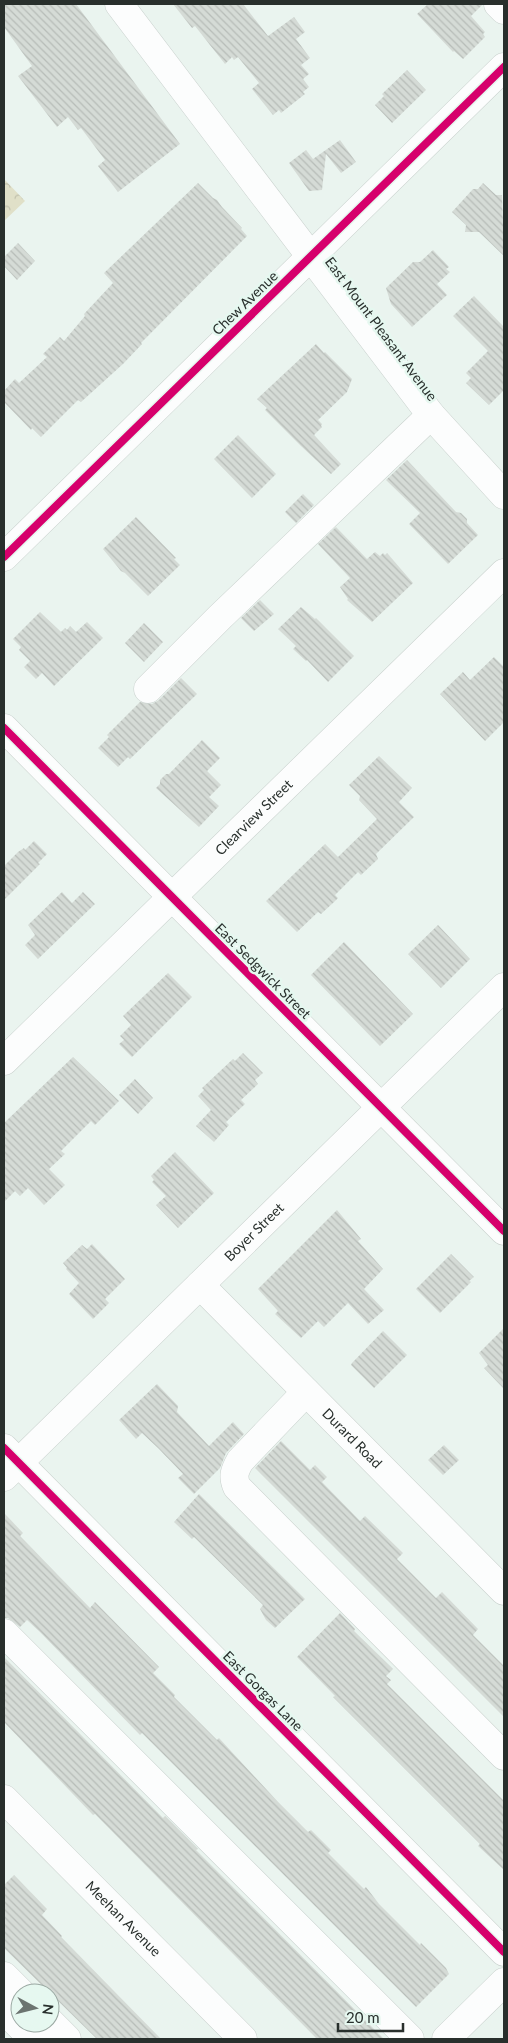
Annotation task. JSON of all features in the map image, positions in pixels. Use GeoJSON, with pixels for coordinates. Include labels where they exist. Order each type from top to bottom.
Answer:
{"type":"FeatureCollection","features":[{"type":"Feature","properties":{"kind":"street","name":"East Mount Pleasant Avenue"},"geometry":{"type":"LineString","coordinates":[[119,4],[431,415],[504,495]]}},
{"type":"Feature","properties":{"kind":"street"},"geometry":{"type":"LineString","coordinates":[[498,4],[504,10]]}},
{"type":"Feature","properties":{"kind":"street","name":"Chew Avenue"},"geometry":{"type":"LineString","coordinates":[[4,557],[504,67]]}},
{"type":"Feature","properties":{"kind":"street"},"geometry":{"type":"LineString","coordinates":[[148,689],[411,432],[431,415]]}},
{"type":"Feature","properties":{"kind":"street","name":"Clearview Street"},"geometry":{"type":"LineString","coordinates":[[4,1062],[504,573]]}},
{"type":"Feature","properties":{"kind":"street","name":"East Sedgwick Street"},"geometry":{"type":"LineString","coordinates":[[4,728],[504,1231]]}},
{"type":"Feature","properties":{"kind":"street","name":"Boyer Street"},"geometry":{"type":"LineString","coordinates":[[9,1463],[200,1285],[504,987]]}},
{"type":"Feature","properties":{"kind":"street","name":"Durard Road"},"geometry":{"type":"LineString","coordinates":[[200,1285],[504,1591]]}},
{"type":"Feature","properties":{"kind":"street"},"geometry":{"type":"LineString","coordinates":[[306,1392],[240,1461],[235,1469],[233,1479],[237,1487],[504,1756]]}},
{"type":"Feature","properties":{"kind":"street","name":"East Gorgas Lane"},"geometry":{"type":"LineString","coordinates":[[9,1463],[504,1952]]}},
{"type":"Feature","properties":{"kind":"street"},"geometry":{"type":"LineString","coordinates":[[4,1633],[410,2039]]}},
{"type":"Feature","properties":{"kind":"street","name":"Meehan Avenue"},"geometry":{"type":"LineString","coordinates":[[4,1799],[243,2039]]}},
{"type":"Feature","properties":{"kind":"street"},"geometry":{"type":"LineString","coordinates":[[446,2039],[504,1982]]}},
{"type":"Feature","properties":{"kind":"street"},"geometry":{"type":"LineString","coordinates":[[4,2010],[33,2039]]}},
{"type":"Feature","properties":{"kind":"green space"},"geometry":{"type":"Polygon","coordinates":[[[4,179],[25,201],[4,221],[4,179]]]}},
{"type":"Feature","properties":{"kind":"building"},"geometry":{"type":"Polygon","coordinates":[[[4,4],[76,4],[180,144],[118,192],[98,166],[105,160],[81,128],[78,130],[68,117],[57,127],[18,76],[32,66],[4,27],[4,4]]]}},
{"type":"Feature","properties":{"kind":"building"},"geometry":{"type":"Polygon","coordinates":[[[173,4],[243,4],[268,36],[294,17],[305,32],[296,39],[310,58],[301,65],[309,74],[303,79],[309,87],[303,92],[305,94],[281,113],[279,110],[273,115],[252,89],[259,83],[238,57],[234,60],[232,57],[225,64],[195,26],[192,28],[173,4]]]}},
{"type":"Feature","properties":{"kind":"building"},"geometry":{"type":"Polygon","coordinates":[[[428,4],[483,4],[471,16],[485,32],[483,34],[485,37],[463,59],[453,52],[417,14],[428,4]]]}},
{"type":"Feature","properties":{"kind":"building"},"geometry":{"type":"Polygon","coordinates":[[[407,70],[426,90],[392,123],[375,105],[384,96],[382,94],[407,70]]]}},
{"type":"Feature","properties":{"kind":"building"},"geometry":{"type":"Polygon","coordinates":[[[340,140],[356,162],[341,173],[326,154],[322,190],[309,191],[289,163],[306,150],[313,159],[340,140]]]}},
{"type":"Feature","properties":{"kind":"building"},"geometry":{"type":"Polygon","coordinates":[[[198,183],[217,200],[247,236],[141,343],[123,364],[81,402],[78,400],[41,437],[32,428],[31,430],[4,402],[4,391],[15,379],[19,383],[47,357],[43,354],[60,337],[64,341],[85,316],[84,314],[113,283],[104,273],[198,183]]]}},
{"type":"Feature","properties":{"kind":"building"},"geometry":{"type":"Polygon","coordinates":[[[483,183],[496,195],[502,195],[504,256],[479,232],[465,232],[466,225],[452,212],[473,189],[478,189],[483,183]]]}},
{"type":"Feature","properties":{"kind":"building"},"geometry":{"type":"Polygon","coordinates":[[[18,243],[35,261],[17,280],[4,266],[4,257],[18,243]]]}},
{"type":"Feature","properties":{"kind":"building"},"geometry":{"type":"Polygon","coordinates":[[[433,250],[449,267],[446,269],[450,272],[437,284],[447,295],[412,327],[391,304],[386,288],[413,262],[420,262],[433,250]]]}},
{"type":"Feature","properties":{"kind":"building"},"geometry":{"type":"Polygon","coordinates":[[[474,296],[504,327],[504,390],[489,405],[466,383],[471,378],[466,373],[488,351],[453,316],[474,296]]]}},
{"type":"Feature","properties":{"kind":"building"},"geometry":{"type":"Polygon","coordinates":[[[316,344],[352,379],[347,392],[318,420],[322,427],[314,435],[341,464],[331,474],[265,410],[267,408],[257,399],[316,344]]]}},
{"type":"Feature","properties":{"kind":"building"},"geometry":{"type":"Polygon","coordinates":[[[238,435],[276,474],[252,498],[214,459],[238,435]]]}},
{"type":"Feature","properties":{"kind":"building"},"geometry":{"type":"Polygon","coordinates":[[[407,460],[456,512],[461,513],[467,519],[467,523],[478,535],[448,564],[409,524],[420,513],[386,480],[407,460]]]}},
{"type":"Feature","properties":{"kind":"building"},"geometry":{"type":"Polygon","coordinates":[[[303,494],[314,505],[296,523],[285,512],[303,494]]]}},
{"type":"Feature","properties":{"kind":"building"},"geometry":{"type":"Polygon","coordinates":[[[136,517],[176,558],[174,559],[180,565],[148,596],[121,571],[103,549],[136,517]]]}},
{"type":"Feature","properties":{"kind":"building"},"geometry":{"type":"Polygon","coordinates":[[[336,527],[367,559],[375,552],[380,556],[383,553],[385,555],[387,553],[413,583],[372,622],[347,600],[340,587],[350,578],[318,544],[336,527]]]}},
{"type":"Feature","properties":{"kind":"building"},"geometry":{"type":"Polygon","coordinates":[[[260,600],[274,614],[254,631],[241,618],[260,600]]]}},
{"type":"Feature","properties":{"kind":"building"},"geometry":{"type":"Polygon","coordinates":[[[301,607],[316,618],[354,656],[328,682],[307,660],[293,649],[296,646],[278,629],[301,607]]]}},
{"type":"Feature","properties":{"kind":"building"},"geometry":{"type":"Polygon","coordinates":[[[40,612],[61,632],[65,628],[67,630],[70,626],[76,632],[87,622],[103,638],[54,686],[42,673],[36,679],[24,667],[30,661],[19,650],[21,647],[13,639],[40,612]]]}},
{"type":"Feature","properties":{"kind":"building"},"geometry":{"type":"Polygon","coordinates":[[[144,623],[163,642],[144,662],[125,643],[144,623]]]}},
{"type":"Feature","properties":{"kind":"building"},"geometry":{"type":"Polygon","coordinates":[[[494,657],[504,667],[504,722],[485,741],[440,694],[463,672],[470,680],[494,657]]]}},
{"type":"Feature","properties":{"kind":"building"},"geometry":{"type":"Polygon","coordinates":[[[181,678],[197,694],[130,759],[128,757],[118,767],[98,748],[109,737],[107,735],[140,702],[152,704],[159,700],[181,678]]]}},
{"type":"Feature","properties":{"kind":"building"},"geometry":{"type":"Polygon","coordinates":[[[202,740],[220,758],[207,771],[221,785],[209,797],[219,806],[199,827],[156,788],[160,784],[160,780],[166,774],[169,774],[202,740]]]}},
{"type":"Feature","properties":{"kind":"building"},"geometry":{"type":"Polygon","coordinates":[[[379,756],[412,788],[399,802],[414,817],[376,854],[378,859],[361,875],[358,872],[335,895],[338,898],[333,903],[321,914],[318,912],[297,932],[266,901],[325,844],[338,857],[377,819],[359,800],[360,796],[349,785],[379,756]]]}},
{"type":"Feature","properties":{"kind":"building"},"geometry":{"type":"Polygon","coordinates":[[[34,841],[47,854],[38,863],[40,864],[4,900],[4,866],[18,852],[24,848],[25,850],[34,841]]]}},
{"type":"Feature","properties":{"kind":"building"},"geometry":{"type":"Polygon","coordinates":[[[62,892],[72,903],[83,892],[95,904],[38,959],[25,945],[35,935],[28,925],[62,892]]]}},
{"type":"Feature","properties":{"kind":"building"},"geometry":{"type":"Polygon","coordinates":[[[438,925],[470,959],[441,988],[408,954],[438,925]]]}},
{"type":"Feature","properties":{"kind":"building"},"geometry":{"type":"Polygon","coordinates":[[[344,942],[413,1014],[380,1046],[311,975],[344,942]]]}},
{"type":"Feature","properties":{"kind":"building"},"geometry":{"type":"Polygon","coordinates":[[[168,973],[192,997],[132,1057],[119,1044],[124,1040],[120,1036],[131,1025],[123,1016],[168,973]]]}},
{"type":"Feature","properties":{"kind":"building"},"geometry":{"type":"Polygon","coordinates":[[[243,1053],[263,1073],[255,1080],[258,1084],[241,1100],[245,1104],[226,1122],[229,1125],[214,1142],[196,1126],[211,1110],[198,1096],[204,1090],[202,1088],[233,1059],[235,1061],[243,1053]]]}},
{"type":"Feature","properties":{"kind":"building"},"geometry":{"type":"Polygon","coordinates":[[[73,1057],[119,1101],[95,1125],[91,1121],[61,1151],[65,1154],[49,1169],[65,1185],[44,1205],[28,1188],[20,1196],[15,1191],[4,1202],[4,1123],[73,1057]]]}},
{"type":"Feature","properties":{"kind":"building"},"geometry":{"type":"Polygon","coordinates":[[[135,1079],[153,1098],[138,1114],[119,1095],[135,1079]]]}},
{"type":"Feature","properties":{"kind":"building"},"geometry":{"type":"Polygon","coordinates":[[[175,1152],[214,1193],[178,1228],[156,1205],[166,1196],[152,1182],[154,1180],[151,1176],[175,1152]]]}},
{"type":"Feature","properties":{"kind":"building"},"geometry":{"type":"Polygon","coordinates":[[[337,1210],[361,1239],[358,1241],[383,1269],[364,1289],[384,1310],[368,1324],[348,1303],[324,1327],[318,1321],[301,1338],[275,1314],[278,1311],[258,1289],[337,1210]]]}},
{"type":"Feature","properties":{"kind":"building"},"geometry":{"type":"Polygon","coordinates":[[[92,1244],[125,1279],[105,1299],[109,1303],[93,1319],[69,1294],[79,1283],[63,1263],[82,1245],[87,1249],[92,1244]]]}},
{"type":"Feature","properties":{"kind":"building"},"geometry":{"type":"Polygon","coordinates":[[[451,1254],[474,1277],[440,1313],[416,1289],[451,1254]]]}},
{"type":"Feature","properties":{"kind":"building"},"geometry":{"type":"Polygon","coordinates":[[[504,1328],[504,1389],[484,1368],[488,1365],[479,1353],[504,1328]]]}},
{"type":"Feature","properties":{"kind":"building"},"geometry":{"type":"Polygon","coordinates":[[[383,1331],[407,1355],[374,1388],[351,1365],[383,1331]]]}},
{"type":"Feature","properties":{"kind":"building"},"geometry":{"type":"Polygon","coordinates":[[[157,1384],[178,1406],[177,1412],[209,1446],[233,1422],[244,1434],[226,1453],[220,1468],[194,1494],[178,1478],[183,1474],[159,1449],[142,1433],[136,1439],[119,1420],[157,1384]]]}},
{"type":"Feature","properties":{"kind":"building"},"geometry":{"type":"Polygon","coordinates":[[[281,1441],[310,1470],[315,1465],[327,1477],[322,1482],[360,1521],[365,1516],[403,1553],[397,1559],[436,1598],[442,1592],[478,1629],[473,1635],[504,1666],[504,1717],[255,1468],[281,1441]]]}},
{"type":"Feature","properties":{"kind":"building"},"geometry":{"type":"Polygon","coordinates":[[[444,1445],[459,1460],[443,1475],[428,1460],[444,1445]]]}},
{"type":"Feature","properties":{"kind":"building"},"geometry":{"type":"Polygon","coordinates":[[[199,1494],[305,1599],[275,1628],[266,1620],[260,1609],[263,1605],[194,1537],[192,1539],[174,1522],[199,1494]]]}},
{"type":"Feature","properties":{"kind":"building"},"geometry":{"type":"Polygon","coordinates":[[[4,1513],[23,1533],[20,1536],[90,1608],[95,1602],[159,1667],[153,1673],[175,1695],[174,1697],[217,1740],[219,1738],[308,1832],[311,1830],[331,1850],[328,1853],[364,1889],[366,1887],[379,1904],[446,1968],[449,1974],[416,2007],[142,1733],[140,1735],[40,1632],[27,1620],[20,1627],[8,1618],[4,1618],[4,1513]]]}},
{"type":"Feature","properties":{"kind":"building"},"geometry":{"type":"Polygon","coordinates":[[[340,1613],[355,1629],[354,1631],[393,1669],[386,1676],[391,1680],[387,1684],[504,1801],[504,1870],[478,1846],[480,1844],[333,1697],[335,1696],[297,1657],[340,1613]]]}},
{"type":"Feature","properties":{"kind":"building"},"geometry":{"type":"Polygon","coordinates":[[[4,1657],[163,1818],[165,1816],[198,1849],[196,1850],[384,2039],[317,2039],[95,1814],[93,1815],[4,1722],[4,1657]]]}},
{"type":"Feature","properties":{"kind":"building"},"geometry":{"type":"Polygon","coordinates":[[[14,1875],[47,1909],[42,1915],[61,1937],[161,2039],[97,2039],[60,2003],[60,1983],[40,1983],[4,1948],[4,1885],[14,1875]]]}},
{"type":"Feature","properties":{"kind":"cycle path"},"geometry":{"type":"LineString","coordinates":[[4,557],[504,67]]}},
{"type":"Feature","properties":{"kind":"cycle path"},"geometry":{"type":"LineString","coordinates":[[4,728],[504,1231]]}},
{"type":"Feature","properties":{"kind":"cycle path"},"geometry":{"type":"LineString","coordinates":[[4,1448],[504,1952]]}}]}
